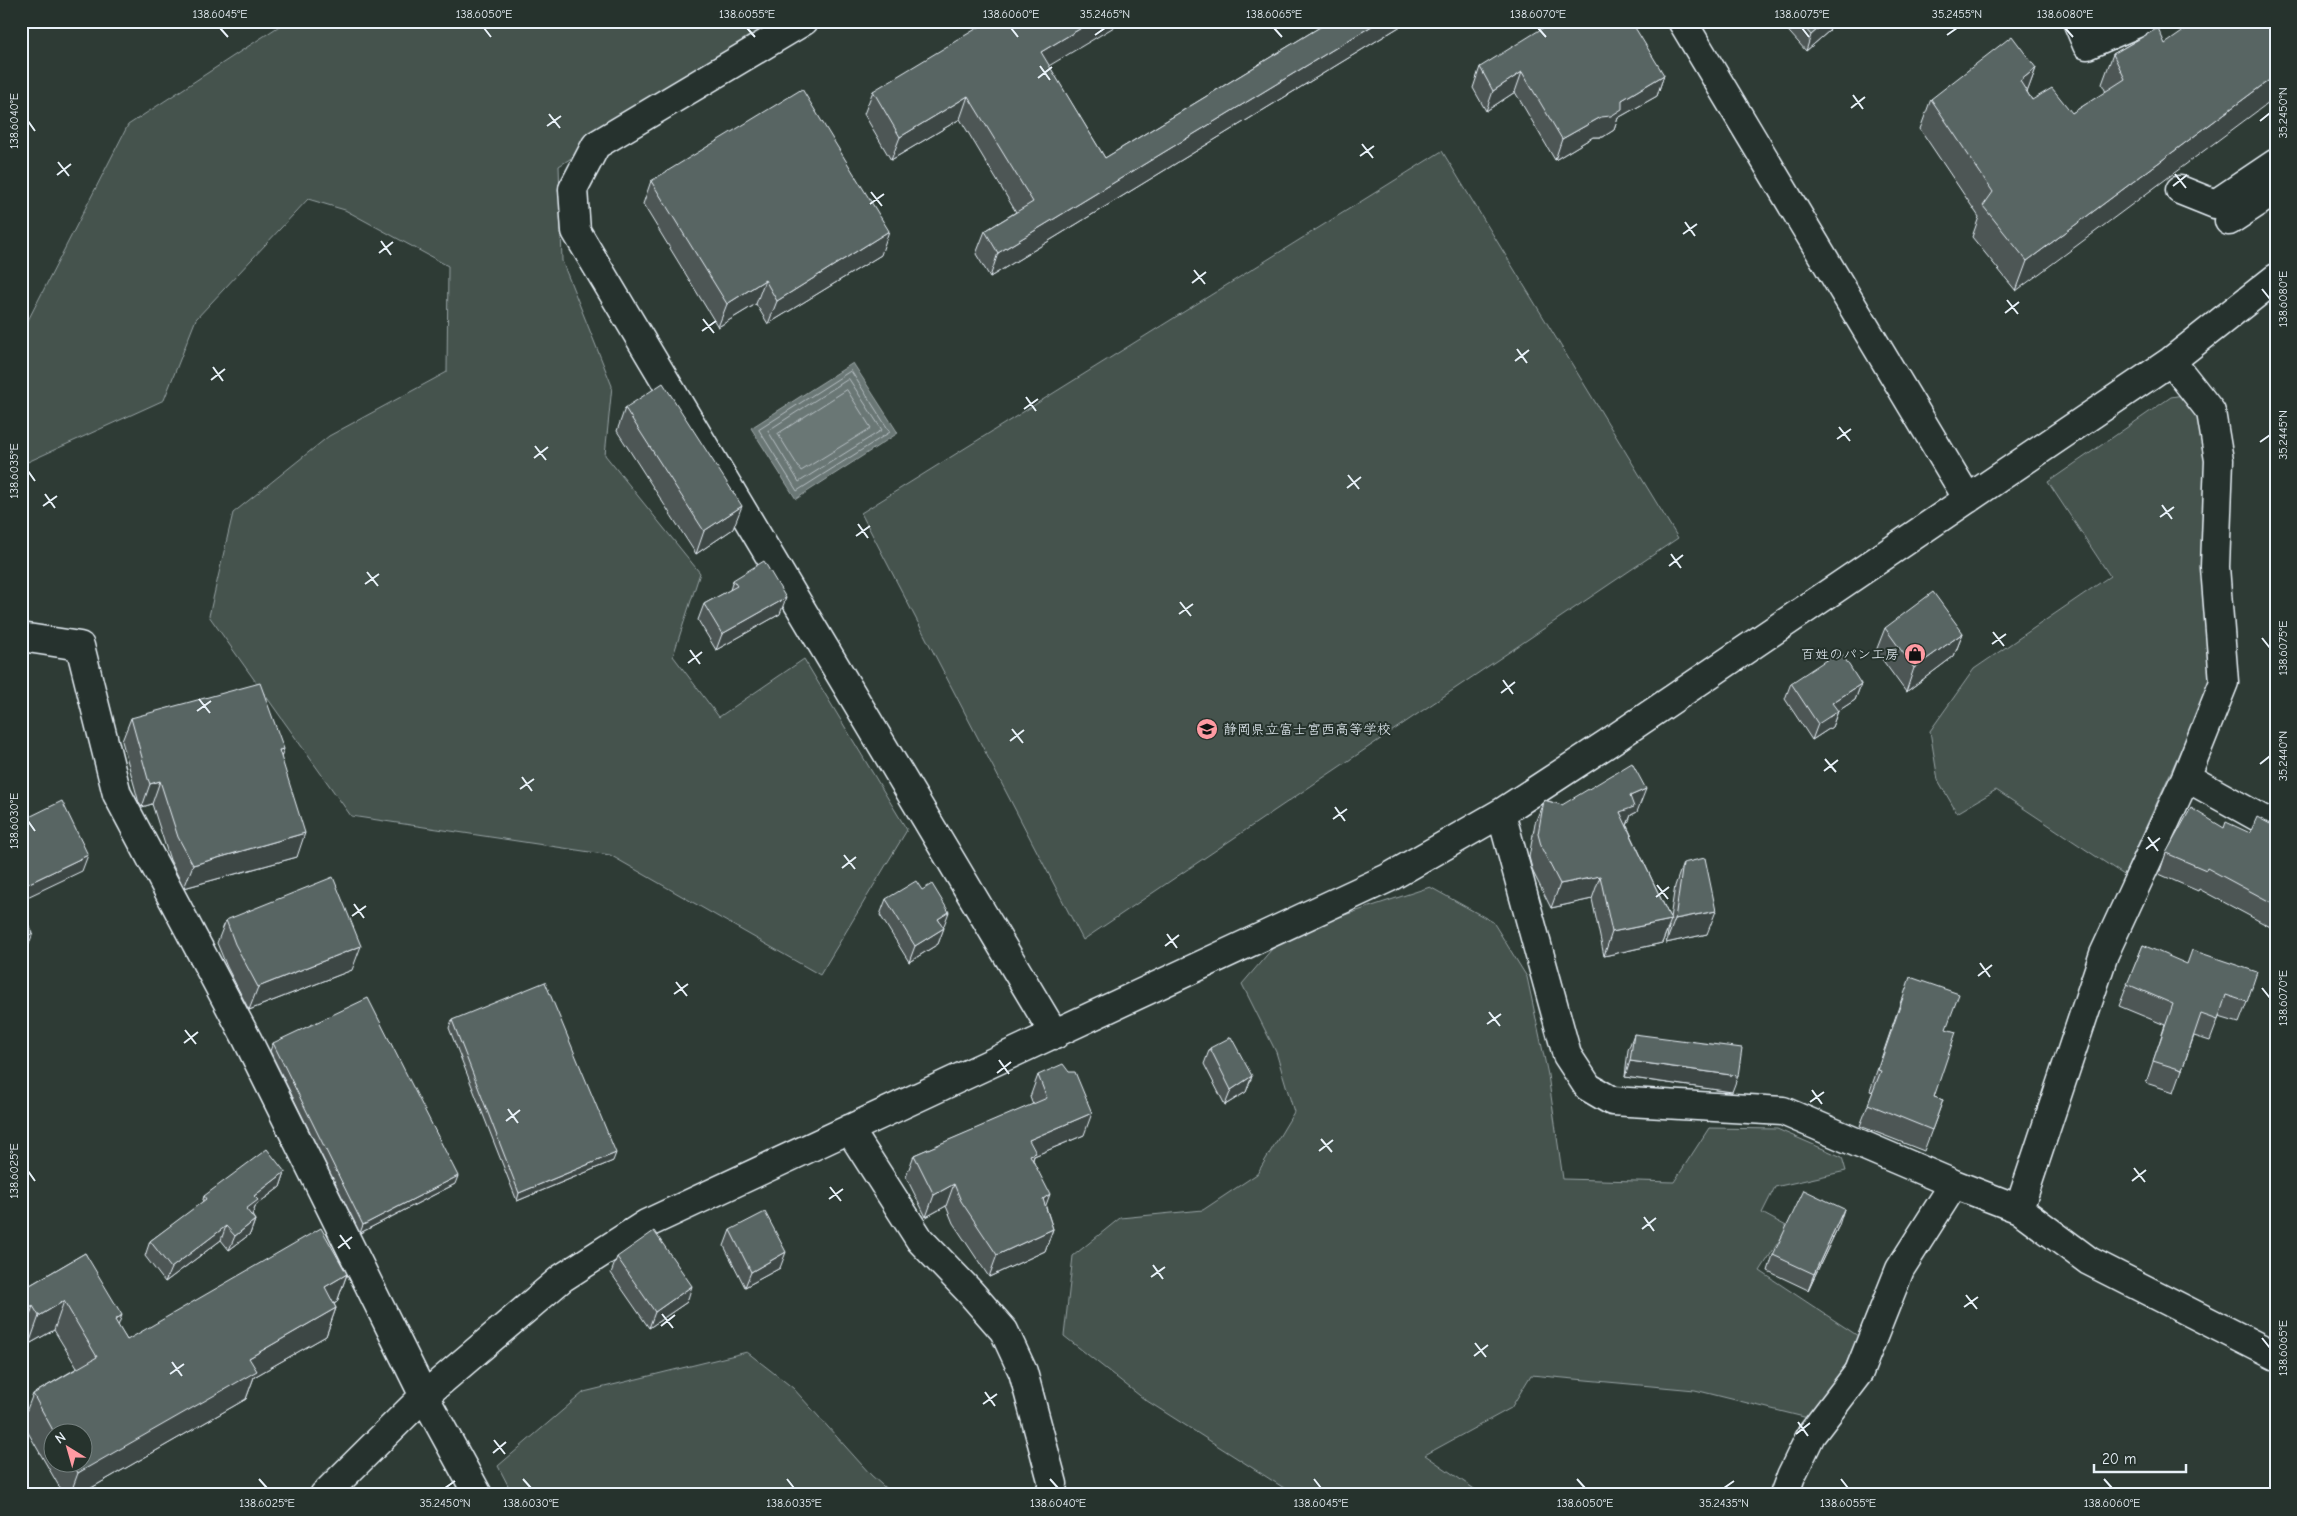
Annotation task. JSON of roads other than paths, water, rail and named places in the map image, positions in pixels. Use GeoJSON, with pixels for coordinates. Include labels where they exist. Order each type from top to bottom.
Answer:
{"type":"FeatureCollection","features":[{"type":"Feature","properties":{"kind":"street"},"geometry":{"type":"LineString","coordinates":[[804,21],[596,145],[573,189],[576,231],[1055,1035]]}},
{"type":"Feature","properties":{"kind":"street"},"geometry":{"type":"LineString","coordinates":[[1682,21],[1968,498]]}},
{"type":"Feature","properties":{"kind":"street"},"geometry":{"type":"LineString","coordinates":[[2076,21],[2087,45],[2142,21]]}},
{"type":"Feature","properties":{"kind":"street"},"geometry":{"type":"LineString","coordinates":[[2180,190],[2215,204],[2276,163]]}},
{"type":"Feature","properties":{"kind":"street"},"geometry":{"type":"LineString","coordinates":[[2229,221],[2276,190]]}},
{"type":"Feature","properties":{"kind":"street"},"geometry":{"type":"LineString","coordinates":[[324,1495],[424,1396],[562,1278],[646,1224],[1055,1035],[1388,878],[1501,812],[1608,743],[2171,361],[2276,278]]}},
{"type":"Feature","properties":{"kind":"street"},"geometry":{"type":"LineString","coordinates":[[2019,1209],[2104,954],[2186,777],[2224,682],[2215,567],[2219,460],[2211,412],[2171,361]]}},
{"type":"Feature","properties":{"kind":"street"},"geometry":{"type":"LineString","coordinates":[[21,637],[80,646],[117,794],[247,1039],[424,1396],[478,1495]]}},
{"type":"Feature","properties":{"kind":"street"},"geometry":{"type":"LineString","coordinates":[[2186,777],[2276,827]]}},
{"type":"Feature","properties":{"kind":"street"},"geometry":{"type":"LineString","coordinates":[[1501,812],[1568,1055],[1588,1087],[1612,1101],[1783,1111],[1954,1184],[2019,1209],[2089,1261],[2276,1356]]}},
{"type":"Feature","properties":{"kind":"street"},"geometry":{"type":"LineString","coordinates":[[849,1130],[920,1240],[1004,1331],[1023,1372],[1053,1484],[1049,1495]]}},
{"type":"Feature","properties":{"kind":"street"},"geometry":{"type":"LineString","coordinates":[[1784,1495],[1811,1435],[1859,1372],[1900,1269],[1954,1184]]}},
{"type":"Feature","properties":{"kind":"water"},"geometry":{"type":"Polygon","coordinates":[[[853,363],[898,433],[796,499],[751,428],[853,363]]]}},
{"type":"Feature","properties":{"kind":"place","name":"百姓のパン工房"},"geometry":{"type":"Point","coordinates":[1915,654]}},
{"type":"Feature","properties":{"kind":"place","name":"静岡県立富士宮西高等学校"},"geometry":{"type":"Point","coordinates":[1207,729]}}]}
